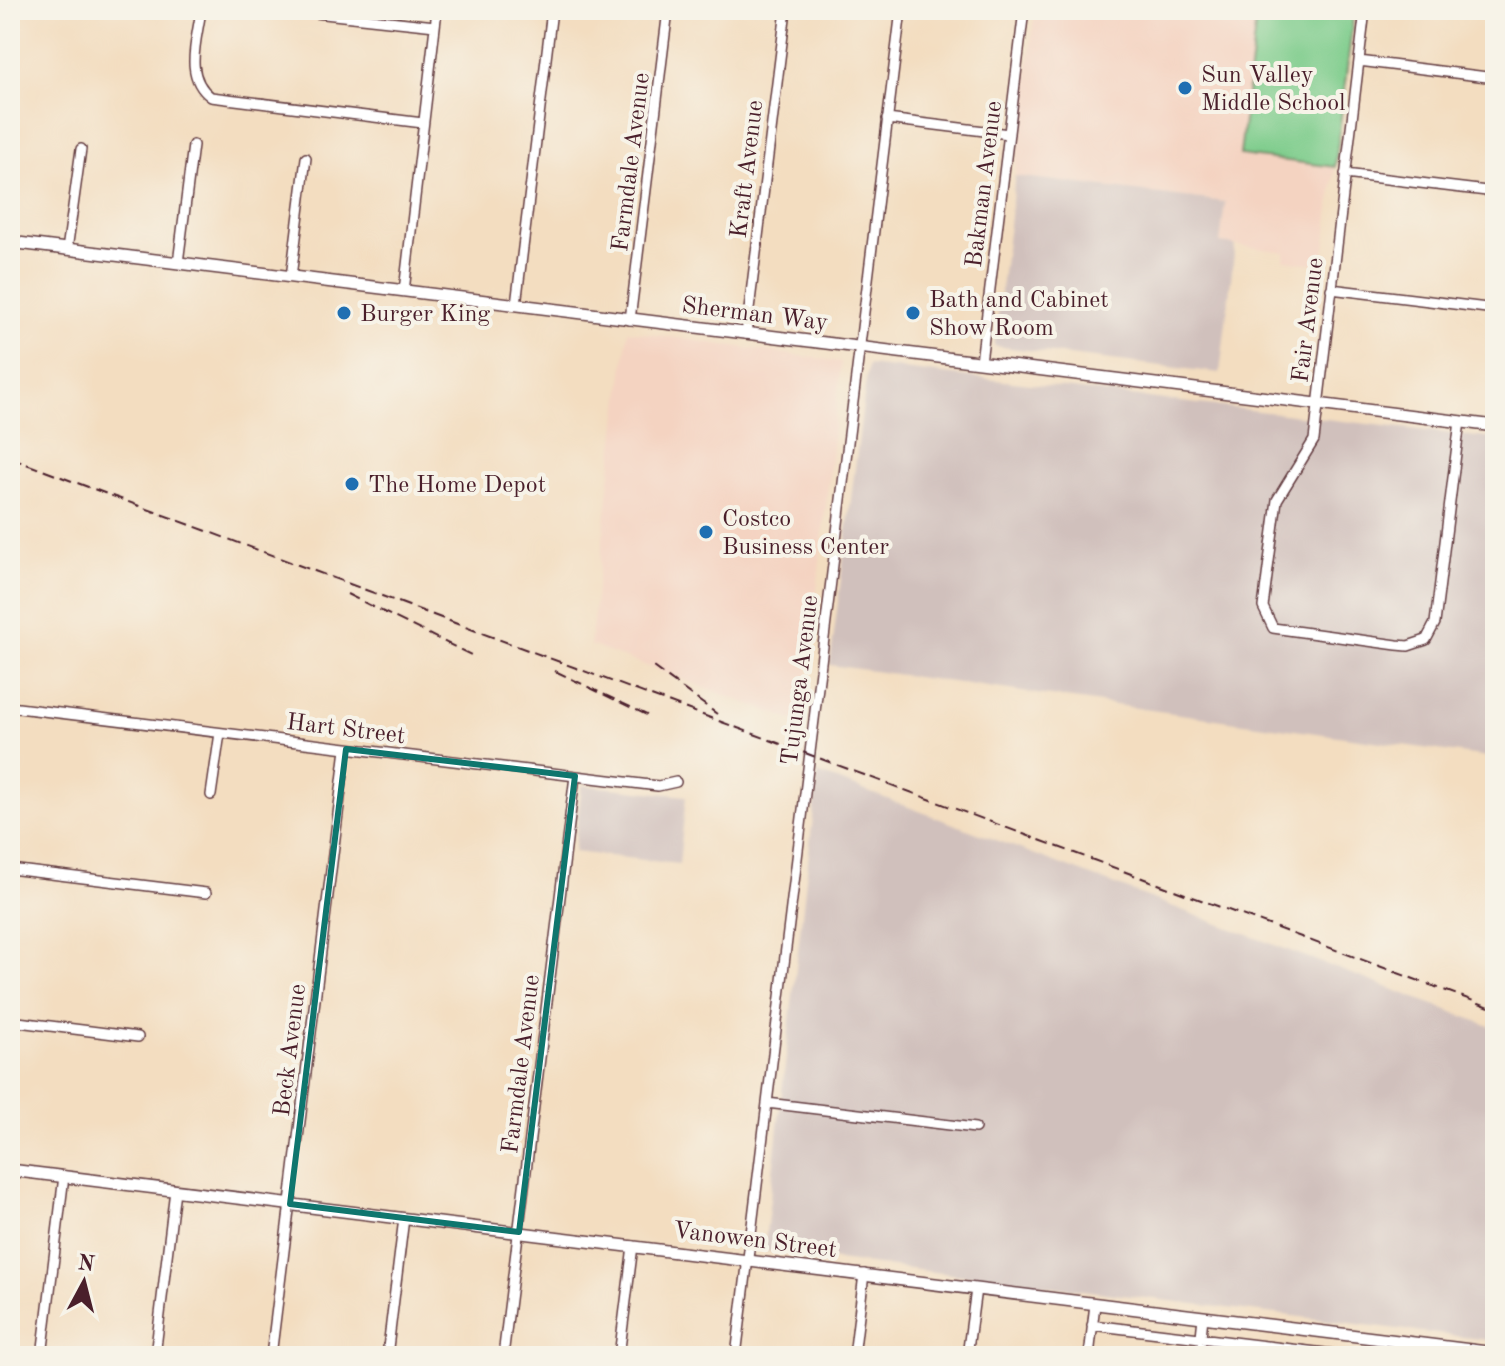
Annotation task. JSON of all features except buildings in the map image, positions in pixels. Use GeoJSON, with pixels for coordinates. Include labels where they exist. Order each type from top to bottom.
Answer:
{"type":"FeatureCollection","features":[{"type":"Feature","properties":{"kind":"main road","name":"Sherman Way"},"geometry":{"type":"LineString","coordinates":[[10,242],[1495,426]]}},
{"type":"Feature","properties":{"kind":"main road","name":"Vanowen Street"},"geometry":{"type":"LineString","coordinates":[[10,1170],[1495,1353]]}},
{"type":"Feature","properties":{"kind":"street"},"geometry":{"type":"LineString","coordinates":[[201,10],[193,73],[197,87],[211,97],[423,123]]}},
{"type":"Feature","properties":{"kind":"street"},"geometry":{"type":"LineString","coordinates":[[404,291],[437,10]]}},
{"type":"Feature","properties":{"kind":"street"},"geometry":{"type":"LineString","coordinates":[[516,305],[552,10]]}},
{"type":"Feature","properties":{"kind":"street","name":"Farmdale Avenue"},"geometry":{"type":"LineString","coordinates":[[630,320],[668,10]]}},
{"type":"Feature","properties":{"kind":"street","name":"Kraft Avenue"},"geometry":{"type":"LineString","coordinates":[[746,334],[786,10]]}},
{"type":"Feature","properties":{"kind":"street","name":"Tujunga Avenue"},"geometry":{"type":"LineString","coordinates":[[736,1356],[901,10]]}},
{"type":"Feature","properties":{"kind":"street","name":"Bakman Avenue"},"geometry":{"type":"LineString","coordinates":[[981,362],[1024,10]]}},
{"type":"Feature","properties":{"kind":"street","name":"Fair Avenue"},"geometry":{"type":"LineString","coordinates":[[1365,10],[1314,440],[1277,500],[1263,607],[1268,623],[1280,631],[1397,645],[1408,646],[1426,640],[1435,623],[1460,421]]}},
{"type":"Feature","properties":{"kind":"street"},"geometry":{"type":"LineString","coordinates":[[306,12],[435,26]]}},
{"type":"Feature","properties":{"kind":"street"},"geometry":{"type":"LineString","coordinates":[[1359,61],[1495,78]]}},
{"type":"Feature","properties":{"kind":"street"},"geometry":{"type":"LineString","coordinates":[[887,119],[1009,134]]}},
{"type":"Feature","properties":{"kind":"street"},"geometry":{"type":"LineString","coordinates":[[178,263],[193,145]]}},
{"type":"Feature","properties":{"kind":"street"},"geometry":{"type":"LineString","coordinates":[[67,250],[81,149]]}},
{"type":"Feature","properties":{"kind":"street"},"geometry":{"type":"LineString","coordinates":[[291,277],[306,158]]}},
{"type":"Feature","properties":{"kind":"street"},"geometry":{"type":"LineString","coordinates":[[1345,174],[1495,192]]}},
{"type":"Feature","properties":{"kind":"street"},"geometry":{"type":"LineString","coordinates":[[1331,289],[1495,309]]}},
{"type":"Feature","properties":{"kind":"street","name":"Hart Street"},"geometry":{"type":"LineString","coordinates":[[10,707],[658,786],[676,782]]}},
{"type":"Feature","properties":{"kind":"street"},"geometry":{"type":"LineString","coordinates":[[211,795],[220,733]]}},
{"type":"Feature","properties":{"kind":"street","name":"Beck Avenue"},"geometry":{"type":"LineString","coordinates":[[271,1356],[346,749]]}},
{"type":"Feature","properties":{"kind":"street","name":"Farmdale Avenue"},"geometry":{"type":"LineString","coordinates":[[503,1356],[575,776]]}},
{"type":"Feature","properties":{"kind":"street"},"geometry":{"type":"LineString","coordinates":[[10,869],[206,893]]}},
{"type":"Feature","properties":{"kind":"street"},"geometry":{"type":"LineString","coordinates":[[10,1021],[138,1037]]}},
{"type":"Feature","properties":{"kind":"street"},"geometry":{"type":"LineString","coordinates":[[767,1103],[975,1128]]}},
{"type":"Feature","properties":{"kind":"street"},"geometry":{"type":"LineString","coordinates":[[42,1356],[64,1176]]}},
{"type":"Feature","properties":{"kind":"street"},"geometry":{"type":"LineString","coordinates":[[155,1356],[175,1190]]}},
{"type":"Feature","properties":{"kind":"street"},"geometry":{"type":"LineString","coordinates":[[387,1356],[404,1218]]}},
{"type":"Feature","properties":{"kind":"street"},"geometry":{"type":"LineString","coordinates":[[619,1356],[633,1246]]}},
{"type":"Feature","properties":{"kind":"street"},"geometry":{"type":"LineString","coordinates":[[854,1356],[864,1274]]}},
{"type":"Feature","properties":{"kind":"street"},"geometry":{"type":"LineString","coordinates":[[967,1356],[976,1289]]}},
{"type":"Feature","properties":{"kind":"street"},"geometry":{"type":"LineString","coordinates":[[1089,1356],[1095,1304]]}},
{"type":"Feature","properties":{"kind":"street"},"geometry":{"type":"LineString","coordinates":[[1199,1356],[1203,1317]]}},
{"type":"Feature","properties":{"kind":"street"},"geometry":{"type":"LineString","coordinates":[[1092,1325],[1350,1356]]}},
{"type":"Feature","properties":{"kind":"highlighted area"},"geometry":{"type":"Polygon","coordinates":[[[346,749],[575,776],[519,1232],[290,1204],[346,749]]]}},
{"type":"Feature","properties":{"kind":"shaded area","name":"Sun Valley Middle School"},"geometry":{"type":"Polygon","coordinates":[[[1035,10],[1354,10],[1323,265],[1284,260],[1285,252],[1220,243],[1225,202],[1015,176],[1035,10]]]}},
{"type":"Feature","properties":{"kind":"shaded area"},"geometry":{"type":"Polygon","coordinates":[[[1015,176],[1225,202],[1220,243],[1235,245],[1220,373],[994,346],[1015,176]]]}},
{"type":"Feature","properties":{"kind":"shaded area"},"geometry":{"type":"Polygon","coordinates":[[[628,331],[841,362],[803,724],[590,645],[628,331]]]}},
{"type":"Feature","properties":{"kind":"shaded area"},"geometry":{"type":"Polygon","coordinates":[[[868,365],[1495,439],[1495,758],[830,665],[868,365]]]}},
{"type":"Feature","properties":{"kind":"shaded area"},"geometry":{"type":"Polygon","coordinates":[[[818,773],[1495,1028],[1495,1341],[764,1251],[818,773]]]}},
{"type":"Feature","properties":{"kind":"shaded area"},"geometry":{"type":"Polygon","coordinates":[[[582,785],[686,796],[679,864],[574,852],[582,785]]]}},
{"type":"Feature","properties":{"kind":"green space"},"geometry":{"type":"Polygon","coordinates":[[[1257,10],[1354,10],[1335,167],[1240,155],[1257,10]]]}},
{"type":"Feature","properties":{"kind":"railway"},"geometry":{"type":"LineString","coordinates":[[10,458],[1495,1009]]}},
{"type":"Feature","properties":{"kind":"railway"},"geometry":{"type":"LineString","coordinates":[[347,594],[471,655]]}},
{"type":"Feature","properties":{"kind":"railway"},"geometry":{"type":"LineString","coordinates":[[653,667],[717,714]]}},
{"type":"Feature","properties":{"kind":"railway"},"geometry":{"type":"LineString","coordinates":[[555,671],[649,716]]}},
{"type":"Feature","properties":{"kind":"place","name":"Sun Valley Middle School"},"geometry":{"type":"Point","coordinates":[1185,88]}},
{"type":"Feature","properties":{"kind":"place","name":"Burger King"},"geometry":{"type":"Point","coordinates":[344,313]}},
{"type":"Feature","properties":{"kind":"place","name":"Bath and Cabinet Show Room"},"geometry":{"type":"Point","coordinates":[913,313]}},
{"type":"Feature","properties":{"kind":"place","name":"The Home Depot"},"geometry":{"type":"Point","coordinates":[352,484]}},
{"type":"Feature","properties":{"kind":"place","name":"Costco Business Center"},"geometry":{"type":"Point","coordinates":[706,532]}}]}
